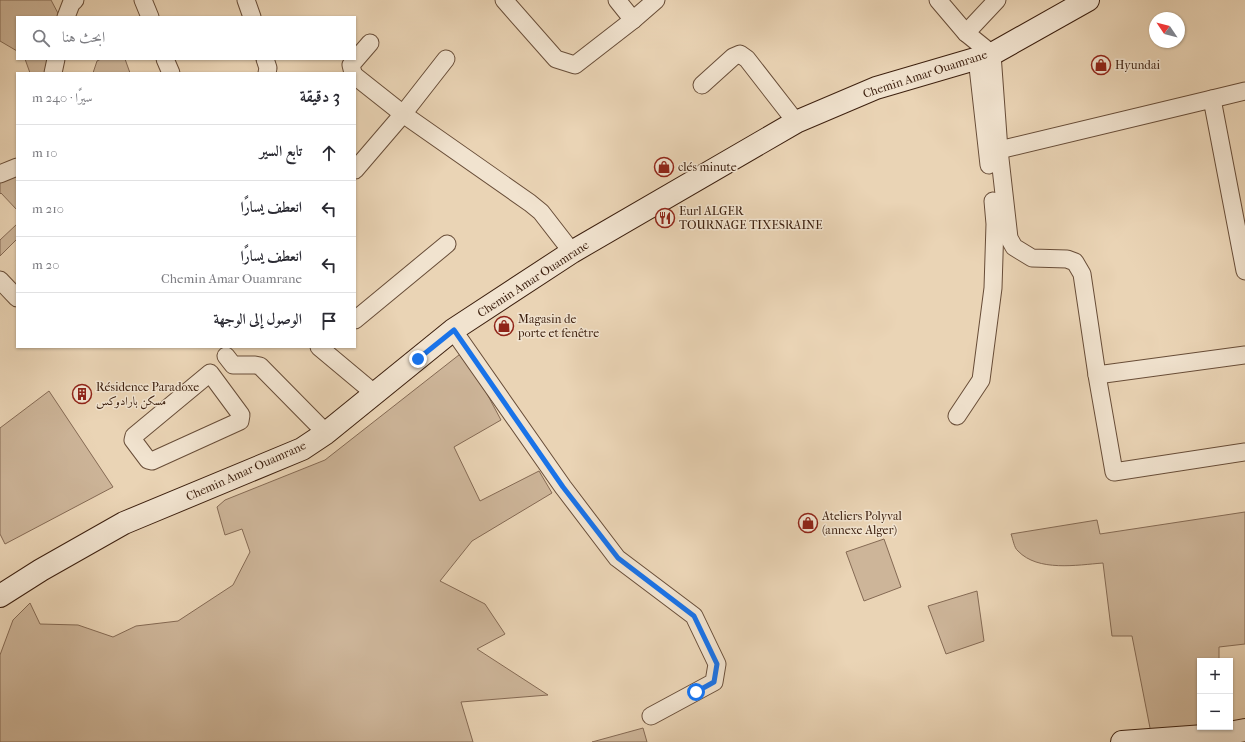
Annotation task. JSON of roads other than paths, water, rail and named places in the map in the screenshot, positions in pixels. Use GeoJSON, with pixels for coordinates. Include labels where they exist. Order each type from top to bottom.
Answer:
{"type":"FeatureCollection","features":[{"type":"Feature","properties":{"kind":"main road","name":"Chemin Amar Ouamrane"},"geometry":{"type":"LineString","coordinates":[[0,596],[124,523],[302,449],[326,433],[454,330],[572,252],[796,122],[876,88],[985,56],[1088,0]]}},
{"type":"Feature","properties":{"kind":"main road"},"geometry":{"type":"LineString","coordinates":[[1122,742],[1218,735],[1245,730]]}},
{"type":"Feature","properties":{"kind":"street"},"geometry":{"type":"LineString","coordinates":[[66,16],[71,4],[75,0]]}},
{"type":"Feature","properties":{"kind":"street"},"geometry":{"type":"LineString","coordinates":[[143,0],[150,16]]}},
{"type":"Feature","properties":{"kind":"street"},"geometry":{"type":"LineString","coordinates":[[246,0],[252,16]]}},
{"type":"Feature","properties":{"kind":"street"},"geometry":{"type":"LineString","coordinates":[[504,0],[556,60],[575,64],[633,20],[656,0]]}},
{"type":"Feature","properties":{"kind":"street"},"geometry":{"type":"LineString","coordinates":[[617,0],[633,20]]}},
{"type":"Feature","properties":{"kind":"street"},"geometry":{"type":"LineString","coordinates":[[938,0],[985,56],[999,150],[1009,238],[1014,247],[1032,258],[1067,259],[1075,262],[1082,274],[1097,375],[1114,472],[1245,452]]}},
{"type":"Feature","properties":{"kind":"street"},"geometry":{"type":"LineString","coordinates":[[966,33],[997,0]]}},
{"type":"Feature","properties":{"kind":"street"},"geometry":{"type":"LineString","coordinates":[[356,59],[370,43]]}},
{"type":"Feature","properties":{"kind":"street"},"geometry":{"type":"LineString","coordinates":[[702,85],[733,57],[740,54],[747,59],[796,122]]}},
{"type":"Feature","properties":{"kind":"street"},"geometry":{"type":"LineString","coordinates":[[957,416],[981,380],[993,288],[995,224],[985,56]]}},
{"type":"Feature","properties":{"kind":"street"},"geometry":{"type":"LineString","coordinates":[[356,169],[403,114],[446,59]]}},
{"type":"Feature","properties":{"kind":"street"},"geometry":{"type":"LineString","coordinates":[[53,72],[56,60]]}},
{"type":"Feature","properties":{"kind":"street"},"geometry":{"type":"LineString","coordinates":[[165,60],[171,72]]}},
{"type":"Feature","properties":{"kind":"street"},"geometry":{"type":"LineString","coordinates":[[265,60],[268,68],[267,72]]}},
{"type":"Feature","properties":{"kind":"street"},"geometry":{"type":"LineString","coordinates":[[353,72],[351,65],[355,60]]}},
{"type":"Feature","properties":{"kind":"street"},"geometry":{"type":"LineString","coordinates":[[356,77],[403,114],[530,203],[540,212],[572,252]]}},
{"type":"Feature","properties":{"kind":"street"},"geometry":{"type":"LineString","coordinates":[[999,150],[1245,91]]}},
{"type":"Feature","properties":{"kind":"street"},"geometry":{"type":"LineString","coordinates":[[1212,99],[1245,271]]}},
{"type":"Feature","properties":{"kind":"street"},"geometry":{"type":"LineString","coordinates":[[0,174],[16,167]]}},
{"type":"Feature","properties":{"kind":"street"},"geometry":{"type":"LineString","coordinates":[[356,319],[447,244]]}},
{"type":"Feature","properties":{"kind":"street"},"geometry":{"type":"LineString","coordinates":[[0,280],[16,297]]}},
{"type":"Feature","properties":{"kind":"street"},"geometry":{"type":"LineString","coordinates":[[454,330],[563,487],[618,558],[694,616],[717,664],[714,682],[651,716]]}},
{"type":"Feature","properties":{"kind":"street"},"geometry":{"type":"LineString","coordinates":[[321,348],[374,394]]}},
{"type":"Feature","properties":{"kind":"street"},"geometry":{"type":"LineString","coordinates":[[1097,375],[1245,355]]}},
{"type":"Feature","properties":{"kind":"street"},"geometry":{"type":"LineString","coordinates":[[226,356],[233,365],[260,366],[326,433]]}},
{"type":"Feature","properties":{"kind":"street"},"geometry":{"type":"LineString","coordinates":[[210,374],[241,416],[240,420],[152,461],[148,460],[133,440],[134,436],[210,374]]}},
{"type":"Feature","properties":{"kind":"place","name":"Hyundai"},"geometry":{"type":"Point","coordinates":[1101,65]}},
{"type":"Feature","properties":{"kind":"place","name":"clés minute"},"geometry":{"type":"Point","coordinates":[664,167]}},
{"type":"Feature","properties":{"kind":"place","name":"Eurl ALGER TOURNAGE TIXESRAINE"},"geometry":{"type":"Point","coordinates":[665,218]}},
{"type":"Feature","properties":{"kind":"place","name":"Magasin de porte et fenêtre"},"geometry":{"type":"Point","coordinates":[504,326]}},
{"type":"Feature","properties":{"kind":"place","name":"Résidence Paradoxe مسكن بارادوكس"},"geometry":{"type":"Point","coordinates":[82,394]}},
{"type":"Feature","properties":{"kind":"place","name":"Ateliers Polyval (annexe Alger)"},"geometry":{"type":"Point","coordinates":[808,523]}}]}
